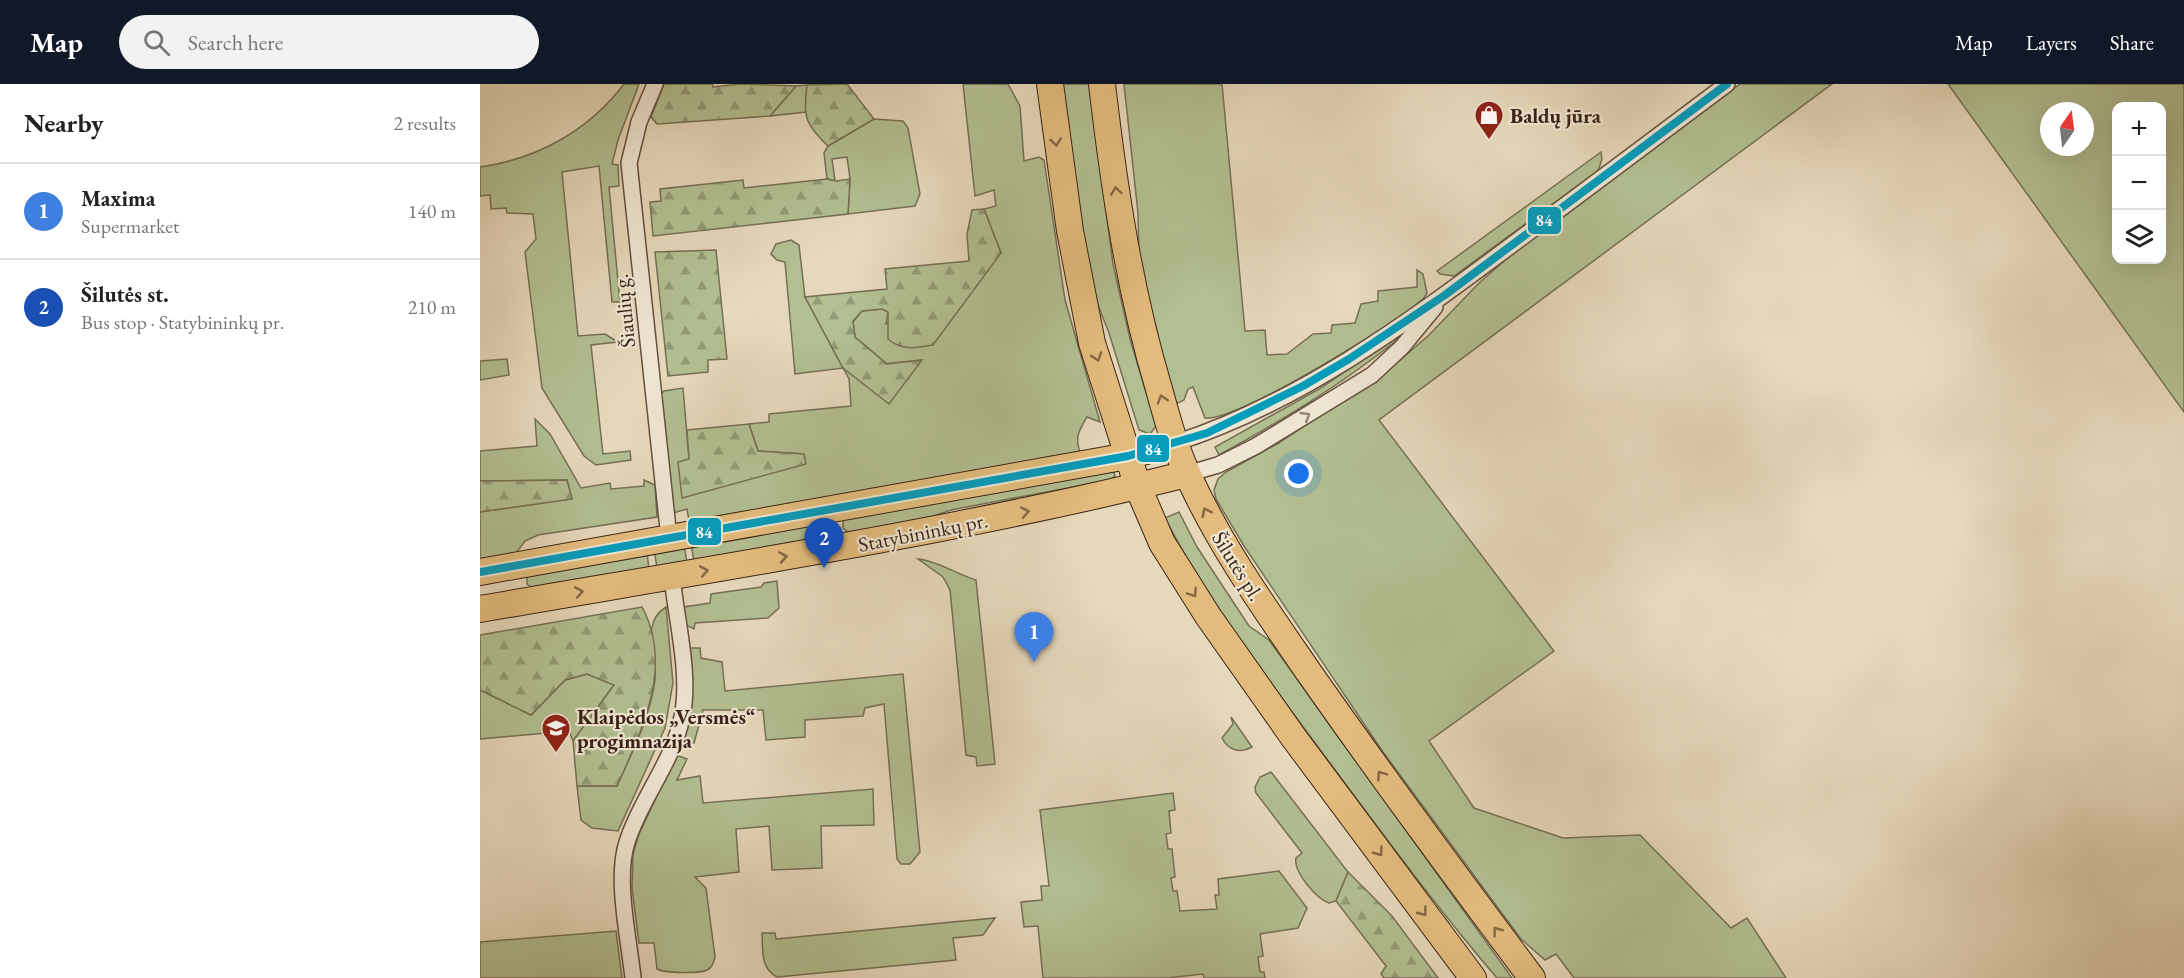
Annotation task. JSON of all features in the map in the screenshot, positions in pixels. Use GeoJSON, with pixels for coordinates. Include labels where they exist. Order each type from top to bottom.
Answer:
{"type":"FeatureCollection","features":[{"type":"Feature","properties":{"kind":"main road"},"geometry":{"type":"LineString","coordinates":[[1050,84],[1056,146],[1080,294],[1092,343],[1138,487],[1162,543],[1208,616],[1301,747],[1473,978]]}},
{"type":"Feature","properties":{"kind":"main road","name":"Šilutės pl."},"geometry":{"type":"LineString","coordinates":[[1102,84],[1130,278],[1142,332],[1175,443],[1187,474],[1215,529],[1255,594],[1393,793],[1532,978]]}},
{"type":"Feature","properties":{"kind":"main road","name":"Statybininkų pr."},"geometry":{"type":"LineString","coordinates":[[480,572],[1128,456],[1175,443]]}},
{"type":"Feature","properties":{"kind":"main road","name":"Statybininkų pr."},"geometry":{"type":"LineString","coordinates":[[480,609],[830,550],[1076,501],[1187,474]]}},
{"type":"Feature","properties":{"kind":"main road"},"geometry":{"type":"LineString","coordinates":[[824,510],[833,518],[838,528],[837,539],[830,550]]}},
{"type":"Feature","properties":{"kind":"main road"},"geometry":{"type":"LineString","coordinates":[[515,565],[509,576],[509,586],[514,597],[521,602]]}},
{"type":"Feature","properties":{"kind":"street","name":"Šiaulių g."},"geometry":{"type":"LineString","coordinates":[[655,84],[639,122],[629,163],[669,538]]}},
{"type":"Feature","properties":{"kind":"street"},"geometry":{"type":"LineString","coordinates":[[1175,443],[1207,433],[1303,386],[1445,295],[1727,84]]}},
{"type":"Feature","properties":{"kind":"street"},"geometry":{"type":"LineString","coordinates":[[1187,474],[1218,465],[1256,446],[1372,375],[1402,347],[1445,295]]}},
{"type":"Feature","properties":{"kind":"street"},"geometry":{"type":"LineString","coordinates":[[633,978],[622,870],[626,844],[633,824],[674,747],[684,701],[672,576]]}},
{"type":"Feature","properties":{"kind":"green space"},"geometry":{"type":"Polygon","coordinates":[[[624,84],[639,84],[618,140],[612,164],[618,165],[619,186],[609,187],[620,302],[612,302],[599,166],[562,172],[578,336],[605,334],[618,342],[591,345],[603,454],[630,451],[631,460],[596,465],[584,456],[542,388],[525,252],[536,239],[533,214],[507,213],[506,208],[491,209],[490,195],[480,196],[480,167],[522,157],[561,140],[595,115],[624,84]]]}},
{"type":"Feature","properties":{"kind":"green space"},"geometry":{"type":"Polygon","coordinates":[[[664,84],[712,84],[713,87],[740,84],[796,86],[770,116],[657,124],[651,117],[664,84]]]}},
{"type":"Feature","properties":{"kind":"green space"},"geometry":{"type":"Polygon","coordinates":[[[847,84],[874,119],[828,146],[814,132],[807,119],[805,105],[807,85],[847,84]]]}},
{"type":"Feature","properties":{"kind":"green space"},"geometry":{"type":"Polygon","coordinates":[[[963,84],[1008,84],[1020,106],[1024,161],[1039,157],[1044,160],[1065,300],[1100,422],[1087,417],[1079,432],[1078,445],[1081,456],[690,527],[687,509],[673,513],[661,394],[664,391],[683,388],[689,459],[804,454],[758,451],[749,424],[769,422],[769,414],[851,406],[849,379],[843,368],[887,364],[855,337],[853,322],[862,311],[882,309],[888,312],[886,324],[1001,253],[984,209],[996,206],[994,190],[975,196],[963,84]]]}},
{"type":"Feature","properties":{"kind":"green space"},"geometry":{"type":"Polygon","coordinates":[[[1062,84],[1089,84],[1113,264],[1130,339],[1156,426],[1150,434],[1139,430],[1109,333],[1090,285],[1062,84]]]}},
{"type":"Feature","properties":{"kind":"green space"},"geometry":{"type":"Polygon","coordinates":[[[1124,84],[1222,84],[1245,331],[1265,330],[1267,355],[1287,354],[1313,334],[1331,333],[1332,325],[1355,323],[1361,304],[1378,301],[1378,291],[1417,287],[1417,270],[1423,274],[1427,293],[1424,298],[1351,348],[1281,389],[1248,405],[1222,415],[1205,418],[1193,387],[1188,389],[1184,400],[1174,402],[1139,261],[1138,213],[1124,84]]]}},
{"type":"Feature","properties":{"kind":"green space"},"geometry":{"type":"Polygon","coordinates":[[[1740,84],[1832,84],[1379,420],[1554,651],[1429,741],[1474,808],[1563,838],[1640,835],[1731,928],[1747,918],[1786,978],[1574,978],[1556,954],[1545,960],[1521,939],[1383,752],[1244,546],[1216,499],[1214,490],[1218,479],[1226,472],[1277,444],[1390,369],[1429,335],[1479,283],[1511,255],[1740,84]]]}},
{"type":"Feature","properties":{"kind":"green space"},"geometry":{"type":"Polygon","coordinates":[[[1948,84],[2184,84],[2184,412],[1948,84]]]}},
{"type":"Feature","properties":{"kind":"green space"},"geometry":{"type":"Polygon","coordinates":[[[807,85],[806,112],[770,116],[796,86],[807,85]]]}},
{"type":"Feature","properties":{"kind":"green space"},"geometry":{"type":"Polygon","coordinates":[[[874,119],[903,121],[908,128],[920,194],[915,206],[848,214],[850,179],[847,157],[832,159],[835,181],[827,179],[824,153],[828,146],[874,119]]]}},
{"type":"Feature","properties":{"kind":"green space"},"geometry":{"type":"Polygon","coordinates":[[[1601,152],[1602,159],[1598,171],[1454,276],[1440,274],[1437,271],[1601,152]]]}},
{"type":"Feature","properties":{"kind":"green space"},"geometry":{"type":"Polygon","coordinates":[[[827,179],[836,181],[850,179],[848,214],[653,236],[650,202],[661,201],[660,189],[743,180],[744,188],[827,179]]]}},
{"type":"Feature","properties":{"kind":"green space"},"geometry":{"type":"Polygon","coordinates":[[[984,209],[1001,253],[933,345],[909,348],[893,343],[888,339],[888,312],[882,309],[862,311],[853,321],[855,337],[887,364],[922,360],[889,404],[843,368],[805,297],[887,289],[885,269],[969,261],[967,234],[972,210],[984,209]]]}},
{"type":"Feature","properties":{"kind":"green space"},"geometry":{"type":"Polygon","coordinates":[[[791,240],[799,245],[805,297],[843,368],[795,374],[785,262],[777,260],[771,254],[776,244],[791,240]]]}},
{"type":"Feature","properties":{"kind":"green space"},"geometry":{"type":"Polygon","coordinates":[[[716,250],[727,359],[708,360],[708,372],[668,376],[655,252],[716,250]]]}},
{"type":"Feature","properties":{"kind":"green space"},"geometry":{"type":"Polygon","coordinates":[[[1397,337],[1397,340],[1332,388],[1219,455],[1215,447],[1319,389],[1397,337]]]}},
{"type":"Feature","properties":{"kind":"green space"},"geometry":{"type":"Polygon","coordinates":[[[507,359],[509,375],[480,380],[480,361],[507,359]]]}},
{"type":"Feature","properties":{"kind":"green space"},"geometry":{"type":"Polygon","coordinates":[[[535,419],[550,434],[581,488],[610,483],[611,489],[644,486],[644,480],[655,485],[657,517],[538,535],[525,541],[511,560],[480,565],[480,512],[572,499],[567,480],[480,481],[480,451],[537,446],[535,419]]]}},
{"type":"Feature","properties":{"kind":"green space"},"geometry":{"type":"Polygon","coordinates":[[[749,424],[758,451],[804,454],[806,464],[682,498],[678,462],[689,459],[687,430],[749,424]]]}},
{"type":"Feature","properties":{"kind":"green space"},"geometry":{"type":"Polygon","coordinates":[[[1113,469],[1115,476],[1110,480],[951,510],[913,523],[849,533],[843,528],[843,519],[1113,469]]]}},
{"type":"Feature","properties":{"kind":"green space"},"geometry":{"type":"Polygon","coordinates":[[[567,480],[572,499],[480,512],[480,481],[567,480]]]}},
{"type":"Feature","properties":{"kind":"green space"},"geometry":{"type":"Polygon","coordinates":[[[1179,512],[1197,547],[1249,626],[1269,640],[1512,978],[1497,978],[1452,924],[1261,669],[1220,610],[1165,518],[1179,512]]]}},
{"type":"Feature","properties":{"kind":"green space"},"geometry":{"type":"Polygon","coordinates":[[[810,525],[813,533],[809,540],[694,562],[691,543],[810,525]]]}},
{"type":"Feature","properties":{"kind":"green space"},"geometry":{"type":"Polygon","coordinates":[[[684,544],[687,563],[657,568],[654,549],[684,544]]]}},
{"type":"Feature","properties":{"kind":"green space"},"geometry":{"type":"Polygon","coordinates":[[[647,551],[649,570],[533,589],[527,584],[527,575],[647,551]]]}},
{"type":"Feature","properties":{"kind":"green space"},"geometry":{"type":"Polygon","coordinates":[[[918,559],[932,562],[976,580],[995,764],[977,766],[976,757],[966,755],[950,590],[943,577],[918,559]]]}},
{"type":"Feature","properties":{"kind":"green space"},"geometry":{"type":"Polygon","coordinates":[[[777,581],[779,608],[768,618],[695,623],[694,629],[686,625],[684,607],[710,603],[711,594],[761,587],[764,583],[777,581]]]}},
{"type":"Feature","properties":{"kind":"green space"},"geometry":{"type":"Polygon","coordinates":[[[642,607],[651,629],[655,652],[655,675],[651,698],[636,743],[617,786],[577,786],[573,741],[614,685],[587,674],[565,680],[531,715],[480,690],[480,635],[642,607]]]}},
{"type":"Feature","properties":{"kind":"green space"},"geometry":{"type":"Polygon","coordinates":[[[666,607],[673,683],[665,728],[618,831],[592,828],[581,820],[577,786],[617,786],[640,734],[653,694],[655,670],[651,631],[658,614],[666,607]]]}},
{"type":"Feature","properties":{"kind":"green space"},"geometry":{"type":"Polygon","coordinates":[[[688,648],[700,648],[701,658],[722,662],[725,691],[903,674],[920,852],[910,864],[901,864],[897,859],[884,704],[865,708],[863,716],[805,720],[805,737],[766,740],[763,710],[703,710],[694,743],[684,739],[692,704],[688,648]]]}},
{"type":"Feature","properties":{"kind":"green space"},"geometry":{"type":"Polygon","coordinates":[[[587,674],[614,685],[573,741],[569,731],[480,739],[480,690],[531,715],[565,680],[587,674]]]}},
{"type":"Feature","properties":{"kind":"green space"},"geometry":{"type":"Polygon","coordinates":[[[1231,717],[1252,747],[1235,750],[1222,738],[1233,724],[1231,717]]]}},
{"type":"Feature","properties":{"kind":"green space"},"geometry":{"type":"Polygon","coordinates":[[[676,755],[687,759],[677,780],[700,776],[703,803],[873,789],[874,825],[821,826],[822,868],[772,870],[769,826],[736,829],[739,872],[695,877],[706,888],[715,957],[709,969],[697,972],[657,969],[654,943],[639,943],[632,888],[633,854],[639,834],[676,755]]]}},
{"type":"Feature","properties":{"kind":"green space"},"geometry":{"type":"Polygon","coordinates":[[[1271,772],[1348,872],[1336,901],[1329,903],[1312,891],[1296,864],[1296,858],[1302,853],[1256,793],[1255,787],[1260,777],[1271,772]]]}},
{"type":"Feature","properties":{"kind":"green space"},"geometry":{"type":"Polygon","coordinates":[[[1173,793],[1175,810],[1169,811],[1171,833],[1166,834],[1168,849],[1172,849],[1175,877],[1171,878],[1173,891],[1177,891],[1180,911],[1217,909],[1215,895],[1219,895],[1218,879],[1279,871],[1307,908],[1298,928],[1260,934],[1263,956],[1258,957],[1260,972],[1264,972],[1265,978],[1204,978],[1203,974],[1167,978],[1043,978],[1038,926],[1024,927],[1021,902],[1042,900],[1041,886],[1049,886],[1040,810],[1173,793]]]}},
{"type":"Feature","properties":{"kind":"green space"},"geometry":{"type":"Polygon","coordinates":[[[1348,872],[1392,916],[1438,978],[1384,978],[1381,974],[1386,966],[1336,901],[1348,872]]]}},
{"type":"Feature","properties":{"kind":"green space"},"geometry":{"type":"Polygon","coordinates":[[[995,918],[983,935],[953,938],[956,960],[777,977],[765,964],[762,933],[775,933],[776,939],[995,918]]]}},
{"type":"Feature","properties":{"kind":"green space"},"geometry":{"type":"Polygon","coordinates":[[[616,931],[622,978],[480,978],[480,942],[616,931]]]}},
{"type":"Feature","properties":{"kind":"transit line","name":"84"},"geometry":{"type":"LineString","coordinates":[[480,572],[1128,456],[1207,433],[1303,386],[1349,359],[1445,295],[1727,84]]}},
{"type":"Feature","properties":{"kind":"place","name":"Baldų jūra"},"geometry":{"type":"Point","coordinates":[1489,140]}},
{"type":"Feature","properties":{"kind":"place","name":"Šilutės st."},"geometry":{"type":"Point","coordinates":[824,568]}},
{"type":"Feature","properties":{"kind":"place","name":"Maxima"},"geometry":{"type":"Point","coordinates":[1034,662]}},
{"type":"Feature","properties":{"kind":"place","name":"Klaipėdos „Versmės“ progimnazija"},"geometry":{"type":"Point","coordinates":[556,754]}}]}
